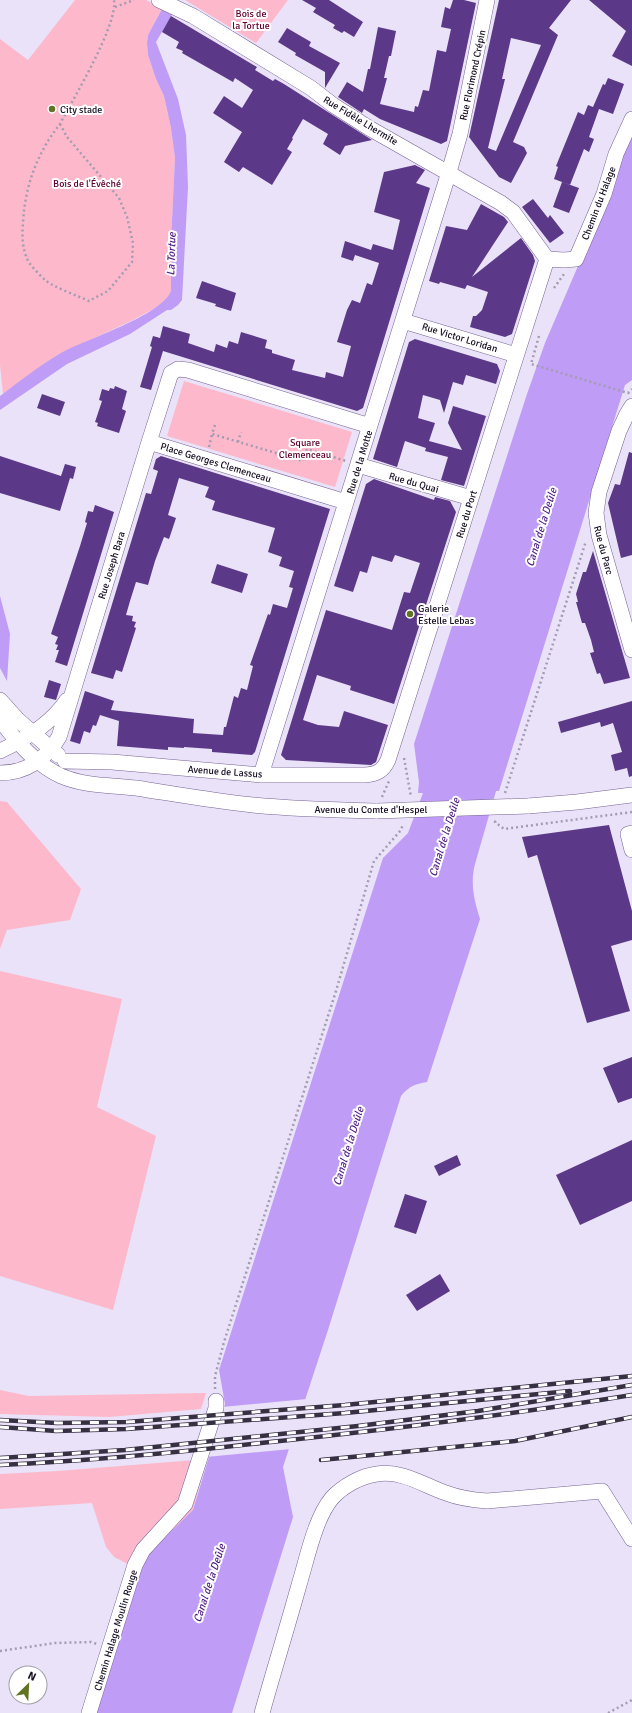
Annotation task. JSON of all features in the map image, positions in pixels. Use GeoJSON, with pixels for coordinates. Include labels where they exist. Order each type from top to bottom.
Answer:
{"type":"FeatureCollection","features":[{"type":"Feature","properties":{"kind":"street","name":"Rue Fidèle Lhermite"},"geometry":{"type":"LineString","coordinates":[[159,0],[193,16],[311,88],[333,105],[369,128],[449,172],[508,207],[546,258]]}},
{"type":"Feature","properties":{"kind":"street","name":"Rue Florimond Crépin"},"geometry":{"type":"LineString","coordinates":[[456,149],[487,0]]}},
{"type":"Feature","properties":{"kind":"street","name":"Chemin du Halage"},"geometry":{"type":"LineString","coordinates":[[546,258],[564,260],[576,259],[604,194],[616,154],[632,119]]}},
{"type":"Feature","properties":{"kind":"street","name":"Rue de la Motte"},"geometry":{"type":"LineString","coordinates":[[261,775],[346,502],[352,463],[370,426],[456,149]]}},
{"type":"Feature","properties":{"kind":"street","name":"Rue du Port"},"geometry":{"type":"LineString","coordinates":[[383,769],[388,760],[546,258]]}},
{"type":"Feature","properties":{"kind":"street","name":"Rue Victor Loridan"},"geometry":{"type":"LineString","coordinates":[[403,320],[516,354]]}},
{"type":"Feature","properties":{"kind":"street","name":"Place Georges Clemenceau"},"geometry":{"type":"LineString","coordinates":[[346,502],[148,442],[169,376],[178,369],[188,370],[370,426]]}},
{"type":"Feature","properties":{"kind":"street","name":"Rue du Parc"},"geometry":{"type":"LineString","coordinates":[[630,400],[599,492],[596,506],[596,519],[598,535],[632,650]]}},
{"type":"Feature","properties":{"kind":"street","name":"Rue Joseph Bara"},"geometry":{"type":"LineString","coordinates":[[39,761],[51,750],[59,737],[148,442]]}},
{"type":"Feature","properties":{"kind":"street","name":"Rue du Quai"},"geometry":{"type":"LineString","coordinates":[[352,463],[471,498]]}},
{"type":"Feature","properties":{"kind":"street","name":"Rue Joseph Bara"},"geometry":{"type":"LineString","coordinates":[[18,741],[32,733],[55,714],[66,703],[74,689]]}},
{"type":"Feature","properties":{"kind":"street","name":"Avenue du Comte d'Hespel"},"geometry":{"type":"LineString","coordinates":[[0,700],[10,714],[65,761],[86,774],[134,788]]}},
{"type":"Feature","properties":{"kind":"street","name":"Avenue du Comte d'Hespel"},"geometry":{"type":"LineString","coordinates":[[0,719],[18,741],[39,761],[56,774],[77,782],[134,788],[253,805],[299,809],[377,811],[528,806],[577,802],[632,794]]}},
{"type":"Feature","properties":{"kind":"street"},"geometry":{"type":"LineString","coordinates":[[0,751],[18,741]]}},
{"type":"Feature","properties":{"kind":"street"},"geometry":{"type":"LineString","coordinates":[[0,773],[18,770],[39,761]]}},
{"type":"Feature","properties":{"kind":"street","name":"Avenue de Lassus"},"geometry":{"type":"LineString","coordinates":[[65,761],[112,762],[261,775],[365,775],[377,773],[383,769]]}},
{"type":"Feature","properties":{"kind":"street"},"geometry":{"type":"LineString","coordinates":[[632,833],[628,834],[632,850]]}},
{"type":"Feature","properties":{"kind":"street","name":"Chemin Halage Moulin Rouge"},"geometry":{"type":"LineString","coordinates":[[89,1713],[135,1565],[143,1550],[185,1504],[201,1458],[216,1408],[216,1401]]}},
{"type":"Feature","properties":{"kind":"street"},"geometry":{"type":"LineString","coordinates":[[262,1713],[311,1544],[324,1510],[345,1486],[377,1474],[394,1473],[411,1478],[446,1493],[487,1501],[602,1491],[632,1540]]}},
{"type":"Feature","properties":{"kind":"path"},"geometry":{"type":"LineString","coordinates":[[60,124],[67,137],[119,198],[127,217],[134,243],[132,262],[108,292],[89,301],[46,281],[26,257],[22,237],[24,205],[28,184],[38,159],[60,124],[102,43],[115,7],[114,0]]}},
{"type":"Feature","properties":{"kind":"path"},"geometry":{"type":"LineString","coordinates":[[115,7],[134,0]]}},
{"type":"Feature","properties":{"kind":"path"},"geometry":{"type":"LineString","coordinates":[[541,329],[531,364],[630,400]]}},
{"type":"Feature","properties":{"kind":"path"},"geometry":{"type":"LineString","coordinates":[[215,425],[212,434],[303,461],[306,449],[352,463]]}},
{"type":"Feature","properties":{"kind":"path"},"geometry":{"type":"LineString","coordinates":[[238,442],[240,432]]}},
{"type":"Feature","properties":{"kind":"path"},"geometry":{"type":"LineString","coordinates":[[502,799],[585,542],[596,519]]}},
{"type":"Feature","properties":{"kind":"path"},"geometry":{"type":"LineString","coordinates":[[410,786],[411,801]]}},
{"type":"Feature","properties":{"kind":"path"},"geometry":{"type":"LineString","coordinates":[[498,815],[495,822],[504,829],[632,812]]}},
{"type":"Feature","properties":{"kind":"path"},"geometry":{"type":"LineString","coordinates":[[216,1401],[215,1376],[224,1342],[336,990],[374,862],[401,830],[404,823]]}},
{"type":"Feature","properties":{"kind":"path"},"geometry":{"type":"LineString","coordinates":[[0,1652],[55,1643],[91,1642],[109,1648]]}},
{"type":"Feature","properties":{"kind":"path"},"geometry":{"type":"LineString","coordinates":[[608,1713],[632,1700]]}},
{"type":"Feature","properties":{"kind":"green space","name":"Bois de l'Évêché"},"geometry":{"type":"Polygon","coordinates":[[[75,0],[146,0],[162,9],[148,35],[147,43],[148,55],[156,79],[164,96],[171,128],[175,158],[171,242],[171,291],[169,297],[157,307],[133,320],[60,354],[3,394],[0,365],[0,39],[28,60],[75,0]]]}},
{"type":"Feature","properties":{"kind":"green space","name":"Bois de la Tortue"},"geometry":{"type":"Polygon","coordinates":[[[185,0],[288,0],[256,43],[185,0]]]}},
{"type":"Feature","properties":{"kind":"green space","name":"Square Clemenceau"},"geometry":{"type":"Polygon","coordinates":[[[184,381],[352,432],[335,487],[167,436],[184,381]]]}},
{"type":"Feature","properties":{"kind":"green space"},"geometry":{"type":"Polygon","coordinates":[[[0,801],[7,802],[81,889],[70,920],[7,930],[0,949],[0,801]]]}},
{"type":"Feature","properties":{"kind":"green space"},"geometry":{"type":"Polygon","coordinates":[[[0,971],[122,999],[97,1107],[156,1136],[113,1310],[0,1276],[0,971]]]}},
{"type":"Feature","properties":{"kind":"green space"},"geometry":{"type":"Polygon","coordinates":[[[0,1390],[29,1396],[206,1393],[201,1409],[109,1417],[0,1414],[0,1390]]]}},
{"type":"Feature","properties":{"kind":"green space"},"geometry":{"type":"Polygon","coordinates":[[[207,1459],[193,1510],[143,1559],[132,1566],[114,1557],[106,1547],[92,1503],[0,1509],[0,1474],[207,1459]]]}},
{"type":"Feature","properties":{"kind":"water","name":"La Tortue"},"geometry":{"type":"Polygon","coordinates":[[[162,9],[172,15],[156,42],[178,99],[186,135],[188,187],[182,300],[171,310],[167,310],[130,334],[67,364],[0,410],[0,396],[37,368],[72,347],[138,318],[164,300],[171,291],[171,242],[175,158],[171,128],[164,96],[156,79],[148,55],[147,43],[148,35],[162,9]]]}},
{"type":"Feature","properties":{"kind":"water","name":"Canal de la Deûle"},"geometry":{"type":"Polygon","coordinates":[[[632,132],[632,380],[625,385],[499,791],[496,791],[475,864],[473,892],[480,919],[427,1082],[412,1086],[401,1096],[328,1330],[283,1467],[293,1517],[232,1713],[94,1713],[143,1559],[193,1510],[225,1404],[219,1370],[383,858],[408,833],[423,793],[418,793],[419,782],[414,744],[527,394],[545,343],[593,231],[632,132]]]}},
{"type":"Feature","properties":{"kind":"water"},"geometry":{"type":"Polygon","coordinates":[[[0,596],[10,634],[7,681],[0,668],[0,596]]]}},
{"type":"Feature","properties":{"kind":"pier"},"geometry":{"type":"Polygon","coordinates":[[[307,1399],[291,1449],[206,1457],[222,1407],[307,1399]]]}},
{"type":"Feature","properties":{"kind":"building"},"geometry":{"type":"Polygon","coordinates":[[[302,0],[329,0],[363,22],[354,37],[344,31],[342,33],[333,28],[335,25],[313,12],[316,8],[302,0]]]}},
{"type":"Feature","properties":{"kind":"building"},"geometry":{"type":"Polygon","coordinates":[[[453,0],[464,0],[476,3],[447,141],[441,144],[380,119],[364,109],[362,113],[338,97],[347,82],[363,92],[368,69],[370,69],[378,27],[396,31],[391,56],[389,56],[384,78],[387,78],[380,104],[414,112],[415,106],[418,107],[423,90],[429,91],[437,50],[446,52],[451,29],[441,27],[445,7],[450,9],[453,0]]]}},
{"type":"Feature","properties":{"kind":"building"},"geometry":{"type":"Polygon","coordinates":[[[499,0],[571,0],[549,28],[558,35],[513,142],[524,147],[527,153],[511,183],[499,177],[469,137],[499,0]],[[511,38],[502,79],[505,79],[488,148],[496,151],[541,45],[511,38]]]}},
{"type":"Feature","properties":{"kind":"building"},"geometry":{"type":"Polygon","coordinates":[[[589,0],[632,0],[632,66],[612,56],[626,31],[589,0]]]}},
{"type":"Feature","properties":{"kind":"building"},"geometry":{"type":"Polygon","coordinates":[[[171,16],[257,67],[255,70],[273,81],[275,79],[284,84],[372,140],[345,146],[340,155],[323,144],[328,134],[303,119],[287,149],[292,152],[272,185],[243,167],[239,172],[224,162],[242,132],[213,113],[224,96],[242,108],[253,90],[235,78],[233,82],[182,53],[183,51],[176,48],[179,42],[162,32],[171,16]]]}},
{"type":"Feature","properties":{"kind":"building"},"geometry":{"type":"Polygon","coordinates":[[[287,28],[311,42],[309,46],[340,63],[325,88],[325,72],[295,55],[296,53],[278,42],[287,28]]]}},
{"type":"Feature","properties":{"kind":"building"},"geometry":{"type":"Polygon","coordinates":[[[608,78],[624,84],[613,114],[599,109],[589,137],[594,139],[589,152],[584,149],[570,185],[554,179],[558,167],[556,166],[578,112],[584,115],[588,105],[593,107],[603,84],[605,85],[608,78]]]}},
{"type":"Feature","properties":{"kind":"building"},"geometry":{"type":"Polygon","coordinates":[[[415,165],[425,170],[416,183],[430,188],[363,408],[357,411],[163,351],[151,390],[140,387],[152,347],[150,346],[153,336],[160,338],[163,326],[190,334],[188,343],[214,352],[216,344],[227,348],[229,341],[238,344],[241,332],[267,340],[265,348],[272,350],[272,353],[295,360],[292,370],[325,378],[326,372],[343,377],[351,346],[337,342],[347,310],[352,300],[360,303],[367,283],[372,285],[379,263],[355,255],[353,261],[341,257],[345,241],[371,250],[373,244],[393,250],[400,220],[374,212],[384,172],[415,165]]]}},
{"type":"Feature","properties":{"kind":"building"},"geometry":{"type":"Polygon","coordinates":[[[562,182],[579,188],[569,213],[553,207],[562,182]]]}},
{"type":"Feature","properties":{"kind":"building"},"geometry":{"type":"Polygon","coordinates":[[[533,199],[548,218],[550,215],[564,233],[550,243],[522,207],[533,199]]]}},
{"type":"Feature","properties":{"kind":"building"},"geometry":{"type":"Polygon","coordinates":[[[481,204],[504,217],[508,222],[472,277],[521,238],[533,255],[535,261],[512,334],[505,337],[470,327],[473,316],[476,316],[482,310],[488,292],[467,285],[465,289],[440,282],[439,284],[429,281],[446,226],[467,230],[481,204]]]}},
{"type":"Feature","properties":{"kind":"building"},"geometry":{"type":"Polygon","coordinates":[[[202,281],[236,293],[231,311],[215,306],[216,304],[196,298],[202,281]]]}},
{"type":"Feature","properties":{"kind":"building"},"geometry":{"type":"Polygon","coordinates":[[[415,339],[497,364],[500,371],[496,384],[466,375],[463,385],[453,382],[444,413],[440,400],[423,395],[418,418],[435,423],[429,441],[462,450],[448,423],[453,406],[486,416],[464,486],[441,480],[448,457],[425,451],[426,448],[405,441],[397,467],[373,459],[409,342],[415,339]]]}},
{"type":"Feature","properties":{"kind":"building"},"geometry":{"type":"Polygon","coordinates":[[[115,386],[127,391],[122,409],[126,411],[119,433],[97,426],[98,423],[95,422],[102,401],[99,400],[102,389],[109,391],[110,388],[114,389],[115,386]]]}},
{"type":"Feature","properties":{"kind":"building"},"geometry":{"type":"Polygon","coordinates":[[[42,394],[65,402],[60,416],[37,408],[42,394]]]}},
{"type":"Feature","properties":{"kind":"building"},"geometry":{"type":"Polygon","coordinates":[[[629,452],[632,453],[632,555],[621,558],[608,503],[615,484],[620,485],[629,452]]]}},
{"type":"Feature","properties":{"kind":"building"},"geometry":{"type":"Polygon","coordinates":[[[0,456],[61,476],[65,464],[76,467],[73,479],[70,478],[60,511],[0,493],[0,456]]]}},
{"type":"Feature","properties":{"kind":"building"},"geometry":{"type":"Polygon","coordinates":[[[161,456],[330,509],[255,752],[252,755],[212,752],[212,749],[184,747],[168,747],[168,750],[117,746],[119,721],[100,715],[96,726],[93,725],[90,733],[84,731],[80,744],[70,741],[85,691],[114,701],[111,710],[194,719],[193,733],[223,735],[224,727],[226,727],[234,696],[238,698],[241,688],[247,690],[253,666],[250,665],[273,604],[287,608],[293,588],[289,587],[294,571],[279,566],[282,557],[268,552],[275,528],[212,510],[215,501],[205,497],[209,487],[179,478],[168,515],[176,518],[169,539],[164,537],[148,585],[136,582],[130,601],[126,615],[133,616],[132,621],[136,622],[134,627],[136,628],[122,672],[116,670],[113,679],[91,673],[146,493],[151,494],[158,471],[153,469],[156,459],[161,456]]]}},
{"type":"Feature","properties":{"kind":"building"},"geometry":{"type":"Polygon","coordinates":[[[374,479],[434,500],[435,497],[450,501],[456,512],[394,704],[350,690],[351,686],[317,675],[303,720],[318,725],[339,727],[344,711],[388,725],[376,762],[371,765],[286,760],[281,755],[326,610],[392,630],[404,592],[410,593],[420,563],[395,555],[392,562],[372,556],[367,573],[360,571],[353,592],[334,586],[366,484],[374,479]]]}},
{"type":"Feature","properties":{"kind":"building"},"geometry":{"type":"Polygon","coordinates":[[[95,505],[114,512],[67,666],[55,662],[59,650],[56,650],[58,645],[55,644],[58,637],[51,634],[87,523],[85,522],[88,511],[93,512],[95,505]]]}},
{"type":"Feature","properties":{"kind":"building"},"geometry":{"type":"Polygon","coordinates":[[[593,551],[630,678],[604,684],[600,673],[597,674],[590,653],[594,652],[591,640],[585,623],[582,623],[576,602],[578,602],[576,594],[583,572],[586,572],[593,551]]]}},
{"type":"Feature","properties":{"kind":"building"},"geometry":{"type":"Polygon","coordinates":[[[217,564],[248,574],[242,593],[211,583],[217,564]]]}},
{"type":"Feature","properties":{"kind":"building"},"geometry":{"type":"Polygon","coordinates":[[[49,680],[61,684],[56,700],[44,697],[49,680]]]}},
{"type":"Feature","properties":{"kind":"building"},"geometry":{"type":"Polygon","coordinates":[[[632,701],[632,776],[629,777],[627,768],[615,771],[611,755],[622,752],[613,723],[601,727],[600,722],[561,733],[558,722],[632,701]]]}},
{"type":"Feature","properties":{"kind":"building"},"geometry":{"type":"Polygon","coordinates":[[[609,825],[632,911],[632,940],[611,946],[630,1011],[587,1023],[537,855],[528,858],[522,837],[609,825]]]}},
{"type":"Feature","properties":{"kind":"building"},"geometry":{"type":"Polygon","coordinates":[[[632,1057],[632,1098],[618,1103],[603,1068],[632,1057]]]}},
{"type":"Feature","properties":{"kind":"building"},"geometry":{"type":"Polygon","coordinates":[[[632,1140],[632,1201],[580,1225],[556,1175],[632,1140]]]}},
{"type":"Feature","properties":{"kind":"building"},"geometry":{"type":"Polygon","coordinates":[[[457,1155],[461,1165],[439,1176],[434,1166],[457,1155]]]}},
{"type":"Feature","properties":{"kind":"building"},"geometry":{"type":"Polygon","coordinates":[[[405,1194],[427,1201],[416,1234],[394,1227],[405,1194]]]}},
{"type":"Feature","properties":{"kind":"building"},"geometry":{"type":"Polygon","coordinates":[[[440,1274],[450,1291],[417,1311],[406,1295],[440,1274]]]}},
{"type":"Feature","properties":{"kind":"railway"},"geometry":{"type":"LineString","coordinates":[[0,1420],[57,1423],[127,1422],[345,1405],[632,1376]]}},
{"type":"Feature","properties":{"kind":"railway"},"geometry":{"type":"LineString","coordinates":[[0,1458],[125,1450],[358,1426],[478,1411],[632,1385]]}},
{"type":"Feature","properties":{"kind":"railway"},"geometry":{"type":"LineString","coordinates":[[0,1427],[56,1431],[126,1429],[345,1413],[570,1391]]}},
{"type":"Feature","properties":{"kind":"railway"},"geometry":{"type":"LineString","coordinates":[[0,1465],[130,1456],[307,1438],[493,1416],[632,1395]]}},
{"type":"Feature","properties":{"kind":"railway"},"geometry":{"type":"LineString","coordinates":[[321,1460],[515,1441],[632,1417]]}},
{"type":"Feature","properties":{"kind":"place","name":"City stade"},"geometry":{"type":"Point","coordinates":[52,109]}},
{"type":"Feature","properties":{"kind":"place","name":"Galerie Estelle Lebas"},"geometry":{"type":"Point","coordinates":[410,614]}}]}
